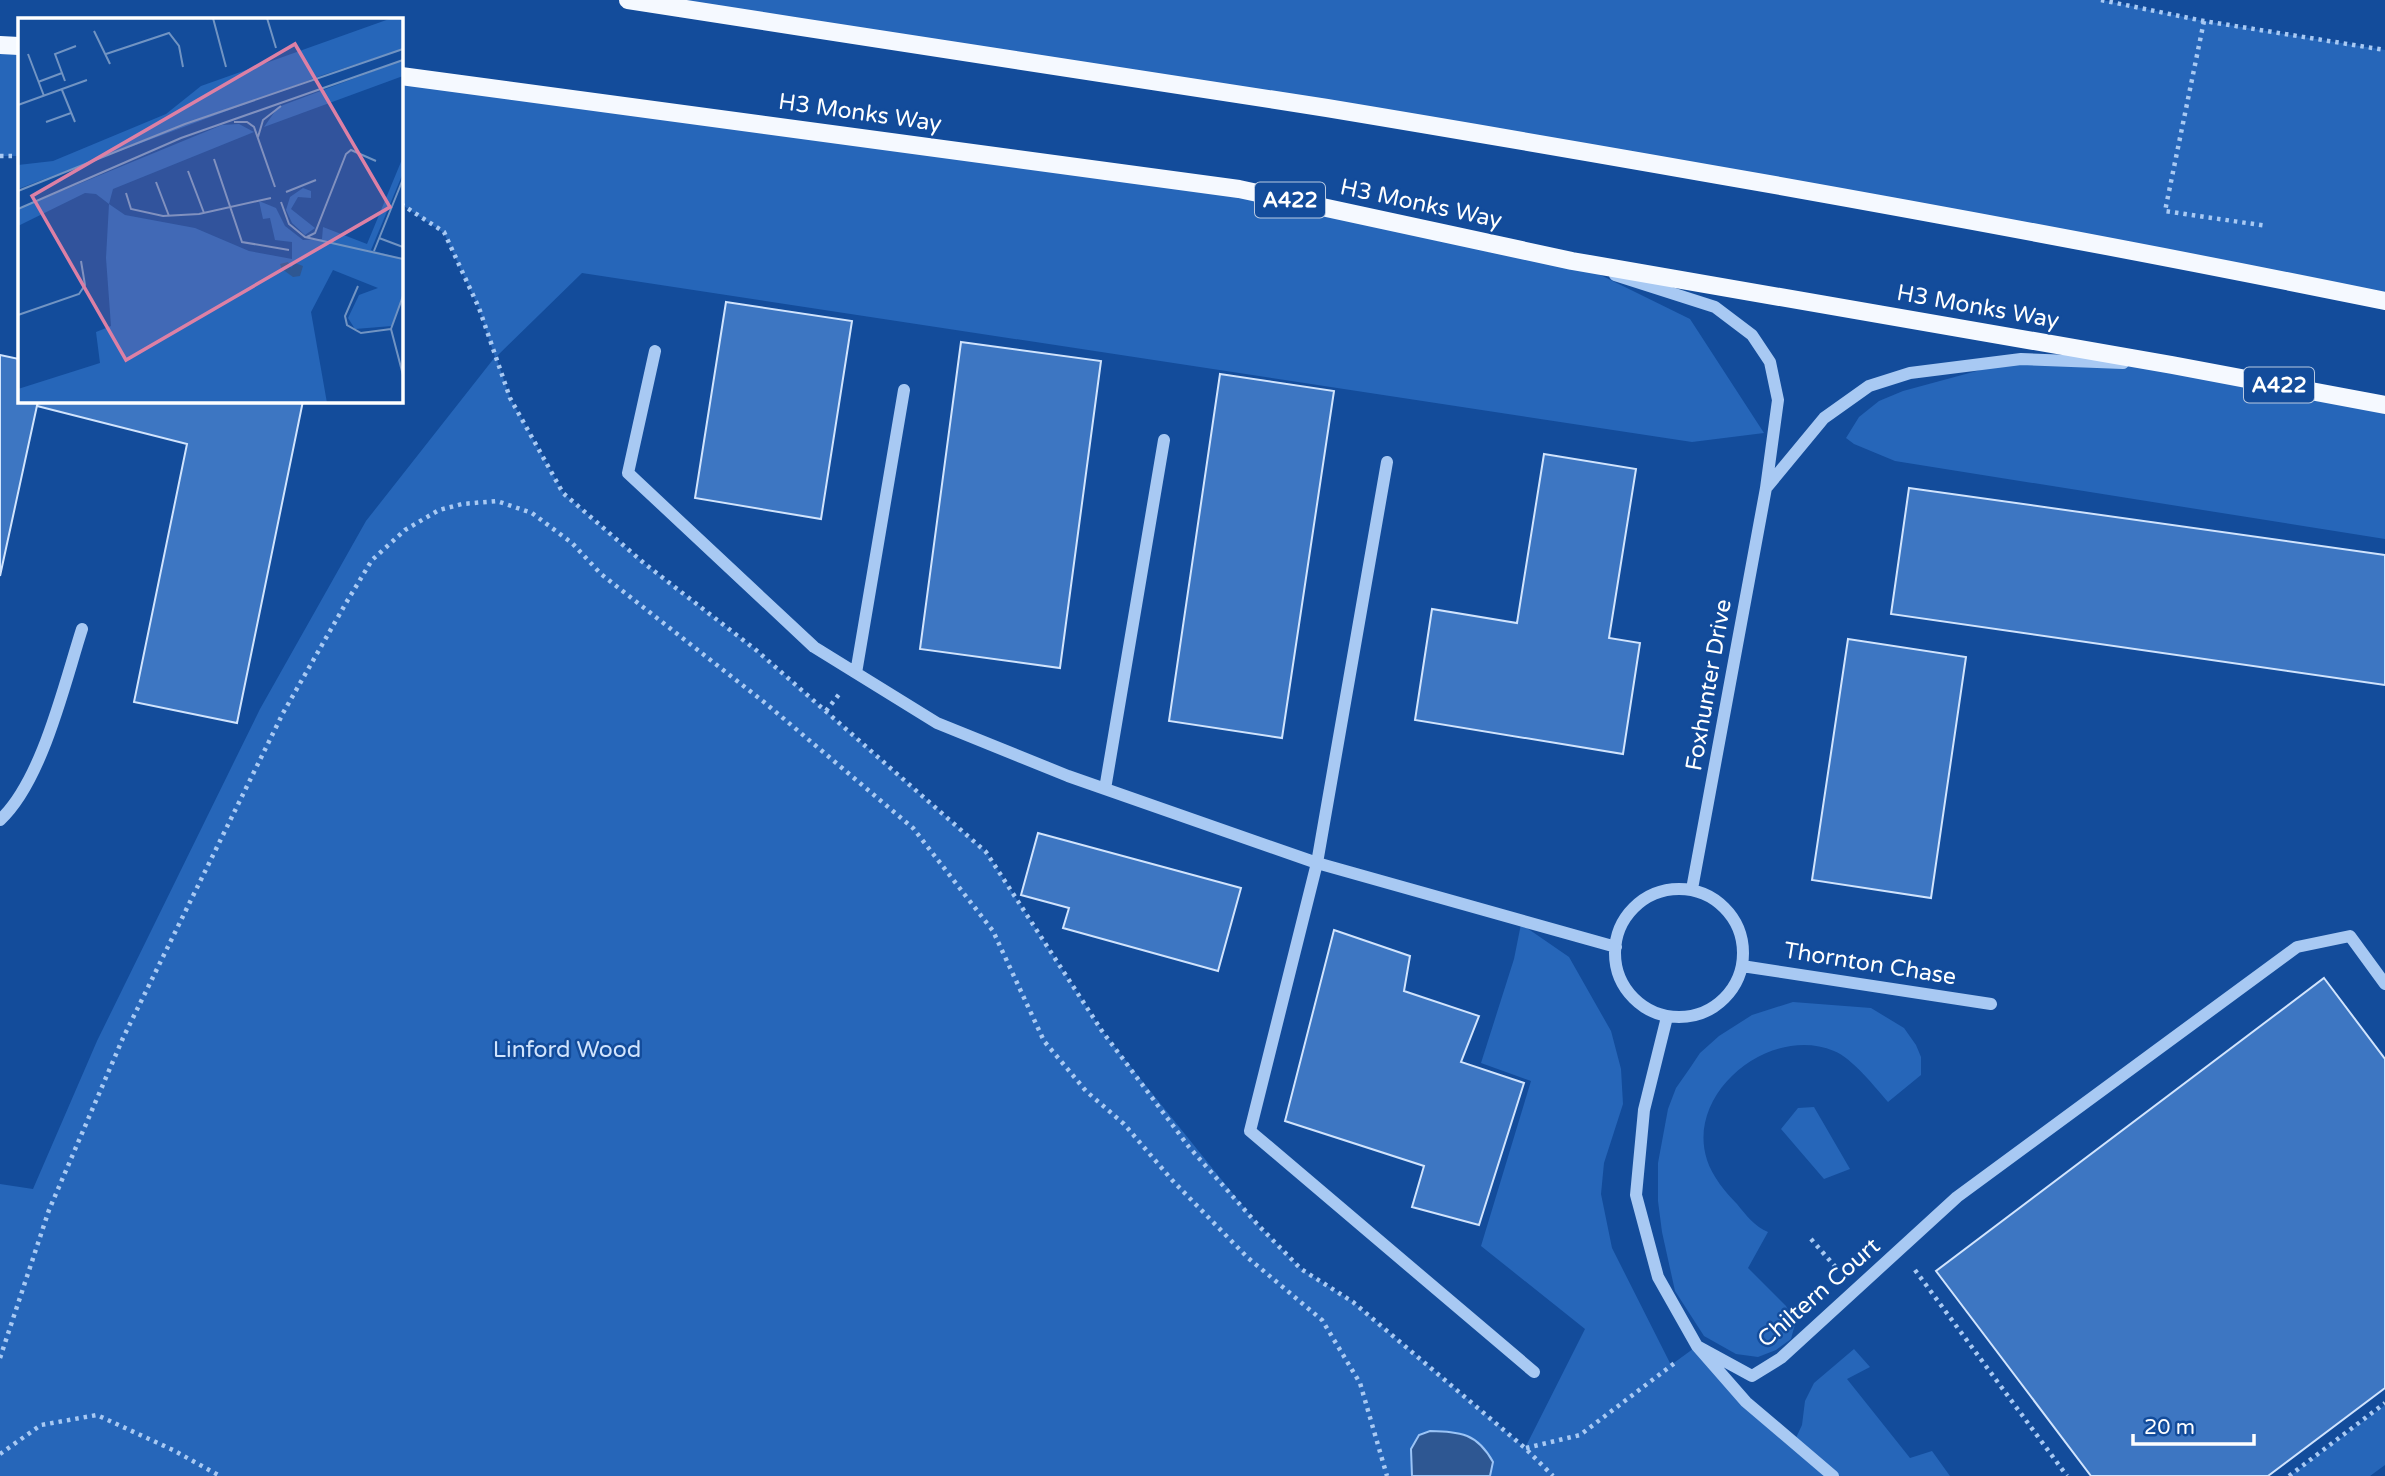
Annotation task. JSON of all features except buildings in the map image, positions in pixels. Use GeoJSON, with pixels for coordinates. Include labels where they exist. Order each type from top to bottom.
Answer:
{"type":"FeatureCollection","features":[{"type":"Feature","properties":{"kind":"main road"},"geometry":{"type":"LineString","coordinates":[[628,0],[1338,110],[2142,251],[2385,301]]}},
{"type":"Feature","properties":{"kind":"main road"},"geometry":{"type":"LineString","coordinates":[[0,44],[18,46]]}},
{"type":"Feature","properties":{"kind":"main road","name":"H3 Monks Way"},"geometry":{"type":"LineString","coordinates":[[402,76],[1239,189],[1572,261],[2172,365],[2385,405]]}},
{"type":"Feature","properties":{"kind":"street","name":"Foxhunter Drive"},"geometry":{"type":"LineString","coordinates":[[1572,261],[1715,307],[1752,335],[1770,362],[1778,400],[1766,488],[1692,889]]}},
{"type":"Feature","properties":{"kind":"street"},"geometry":{"type":"LineString","coordinates":[[655,351],[628,473],[814,648],[937,723],[1105,789],[1317,863],[1616,947]]}},
{"type":"Feature","properties":{"kind":"street","name":"Foxhunter Drive"},"geometry":{"type":"LineString","coordinates":[[1766,488],[1824,418],[1869,386],[1910,373],[2021,359],[2172,365]]}},
{"type":"Feature","properties":{"kind":"street"},"geometry":{"type":"LineString","coordinates":[[856,673],[904,390]]}},
{"type":"Feature","properties":{"kind":"street"},"geometry":{"type":"LineString","coordinates":[[1105,789],[1164,440]]}},
{"type":"Feature","properties":{"kind":"street"},"geometry":{"type":"LineString","coordinates":[[1387,462],[1317,863],[1250,1131],[1534,1372]]}},
{"type":"Feature","properties":{"kind":"street"},"geometry":{"type":"LineString","coordinates":[[0,820],[14,807],[40,758],[82,629]]}},
{"type":"Feature","properties":{"kind":"street"},"geometry":{"type":"LineString","coordinates":[[1670,889],[1692,889],[1712,897],[1728,912],[1742,940],[1742,966],[1730,992],[1707,1011],[1683,1018],[1667,1017],[1642,1006],[1619,980],[1616,947],[1620,925],[1640,901],[1670,889]]}},
{"type":"Feature","properties":{"kind":"street","name":"Chiltern Court"},"geometry":{"type":"LineString","coordinates":[[1697,1346],[1752,1376],[1781,1358],[1957,1196],[2297,947],[2350,936],[2385,984]]}},
{"type":"Feature","properties":{"kind":"street","name":"Thornton Chase"},"geometry":{"type":"LineString","coordinates":[[1742,966],[1991,1004]]}},
{"type":"Feature","properties":{"kind":"street"},"geometry":{"type":"LineString","coordinates":[[1667,1017],[1644,1110],[1636,1195],[1658,1277],[1697,1346],[1746,1402],[1833,1476]]}},
{"type":"Feature","properties":{"kind":"path"},"geometry":{"type":"LineString","coordinates":[[2102,0],[2204,21],[2385,50]]}},
{"type":"Feature","properties":{"kind":"path"},"geometry":{"type":"LineString","coordinates":[[2204,21],[2165,211],[2267,226]]}},
{"type":"Feature","properties":{"kind":"path"},"geometry":{"type":"LineString","coordinates":[[0,156],[18,156]]}},
{"type":"Feature","properties":{"kind":"path"},"geometry":{"type":"LineString","coordinates":[[402,205],[444,232],[479,308],[510,398],[562,493],[645,564],[756,650],[986,852],[1102,1031],[1189,1147],[1258,1225],[1301,1269],[1353,1302],[1525,1448],[1553,1476]]}},
{"type":"Feature","properties":{"kind":"path"},"geometry":{"type":"LineString","coordinates":[[0,1358],[49,1210],[123,1038],[283,713],[346,603],[372,559],[405,530],[439,510],[462,504],[497,501],[533,513],[572,543],[601,574],[764,702],[913,828],[993,931],[1044,1041],[1086,1091],[1124,1124],[1172,1180],[1247,1257],[1322,1320],[1360,1382],[1387,1476]]}},
{"type":"Feature","properties":{"kind":"path"},"geometry":{"type":"LineString","coordinates":[[1811,1239],[1856,1290]]}},
{"type":"Feature","properties":{"kind":"path"},"geometry":{"type":"LineString","coordinates":[[1900,1250],[2067,1476]]}},
{"type":"Feature","properties":{"kind":"path"},"geometry":{"type":"LineString","coordinates":[[1525,1448],[1580,1435],[1697,1346]]}},
{"type":"Feature","properties":{"kind":"path"},"geometry":{"type":"LineString","coordinates":[[2289,1476],[2385,1404]]}},
{"type":"Feature","properties":{"kind":"path"},"geometry":{"type":"LineString","coordinates":[[0,1454],[41,1425],[97,1415],[173,1450],[220,1476]]}},
{"type":"Feature","properties":{"kind":"green space"},"geometry":{"type":"Polygon","coordinates":[[[628,0],[2102,0],[2204,21],[2385,50],[2385,301],[2142,251],[628,0]]]}},
{"type":"Feature","properties":{"kind":"green space"},"geometry":{"type":"Polygon","coordinates":[[[0,45],[18,46],[18,156],[0,156],[0,45]]]}},
{"type":"Feature","properties":{"kind":"green space","name":"Linford Wood"},"geometry":{"type":"Polygon","coordinates":[[[402,76],[1239,189],[1572,261],[1690,319],[1764,433],[1692,442],[582,273],[496,357],[510,398],[563,493],[645,564],[756,650],[986,852],[1102,1031],[1258,1225],[1301,1269],[1353,1302],[1525,1448],[1585,1329],[1481,1246],[1531,1081],[1481,1063],[1514,959],[1521,924],[1569,957],[1611,1031],[1621,1069],[1623,1104],[1604,1163],[1601,1194],[1612,1248],[1671,1365],[1697,1346],[1794,1442],[1802,1425],[1805,1401],[1814,1383],[1854,1349],[1870,1367],[1847,1379],[1910,1458],[1932,1451],[1950,1476],[0,1476],[0,1184],[33,1189],[97,1041],[260,709],[366,521],[495,357],[479,308],[444,233],[402,205],[402,76]]]}},
{"type":"Feature","properties":{"kind":"green space"},"geometry":{"type":"Polygon","coordinates":[[[2021,359],[2172,365],[2385,405],[2385,539],[1895,461],[1846,438],[1859,417],[1879,401],[1903,391],[2021,359]]]}},
{"type":"Feature","properties":{"kind":"green space"},"geometry":{"type":"Polygon","coordinates":[[[1793,1002],[1871,1008],[1904,1028],[1921,1057],[1921,1075],[1888,1102],[1848,1060],[1834,1051],[1810,1045],[1784,1047],[1760,1056],[1739,1070],[1721,1089],[1709,1110],[1704,1135],[1707,1160],[1728,1195],[1751,1220],[1768,1232],[1748,1268],[1786,1306],[1795,1324],[1791,1339],[1776,1350],[1758,1357],[1736,1354],[1704,1336],[1675,1291],[1662,1232],[1658,1201],[1658,1163],[1668,1109],[1676,1088],[1700,1053],[1719,1036],[1752,1015],[1793,1002]]]}},
{"type":"Feature","properties":{"kind":"green space"},"geometry":{"type":"Polygon","coordinates":[[[1814,1107],[1850,1169],[1824,1179],[1781,1129],[1798,1108],[1814,1107]]]}},
{"type":"Feature","properties":{"kind":"green space"},"geometry":{"type":"Polygon","coordinates":[[[2385,1405],[2385,1465],[2370,1476],[2290,1476],[2385,1405]]]}},
{"type":"Feature","properties":{"kind":"shaded area"},"geometry":{"type":"Polygon","coordinates":[[[1430,1431],[1467,1436],[1481,1445],[1493,1462],[1490,1476],[1412,1476],[1411,1449],[1419,1435],[1430,1431]]]}}]}
